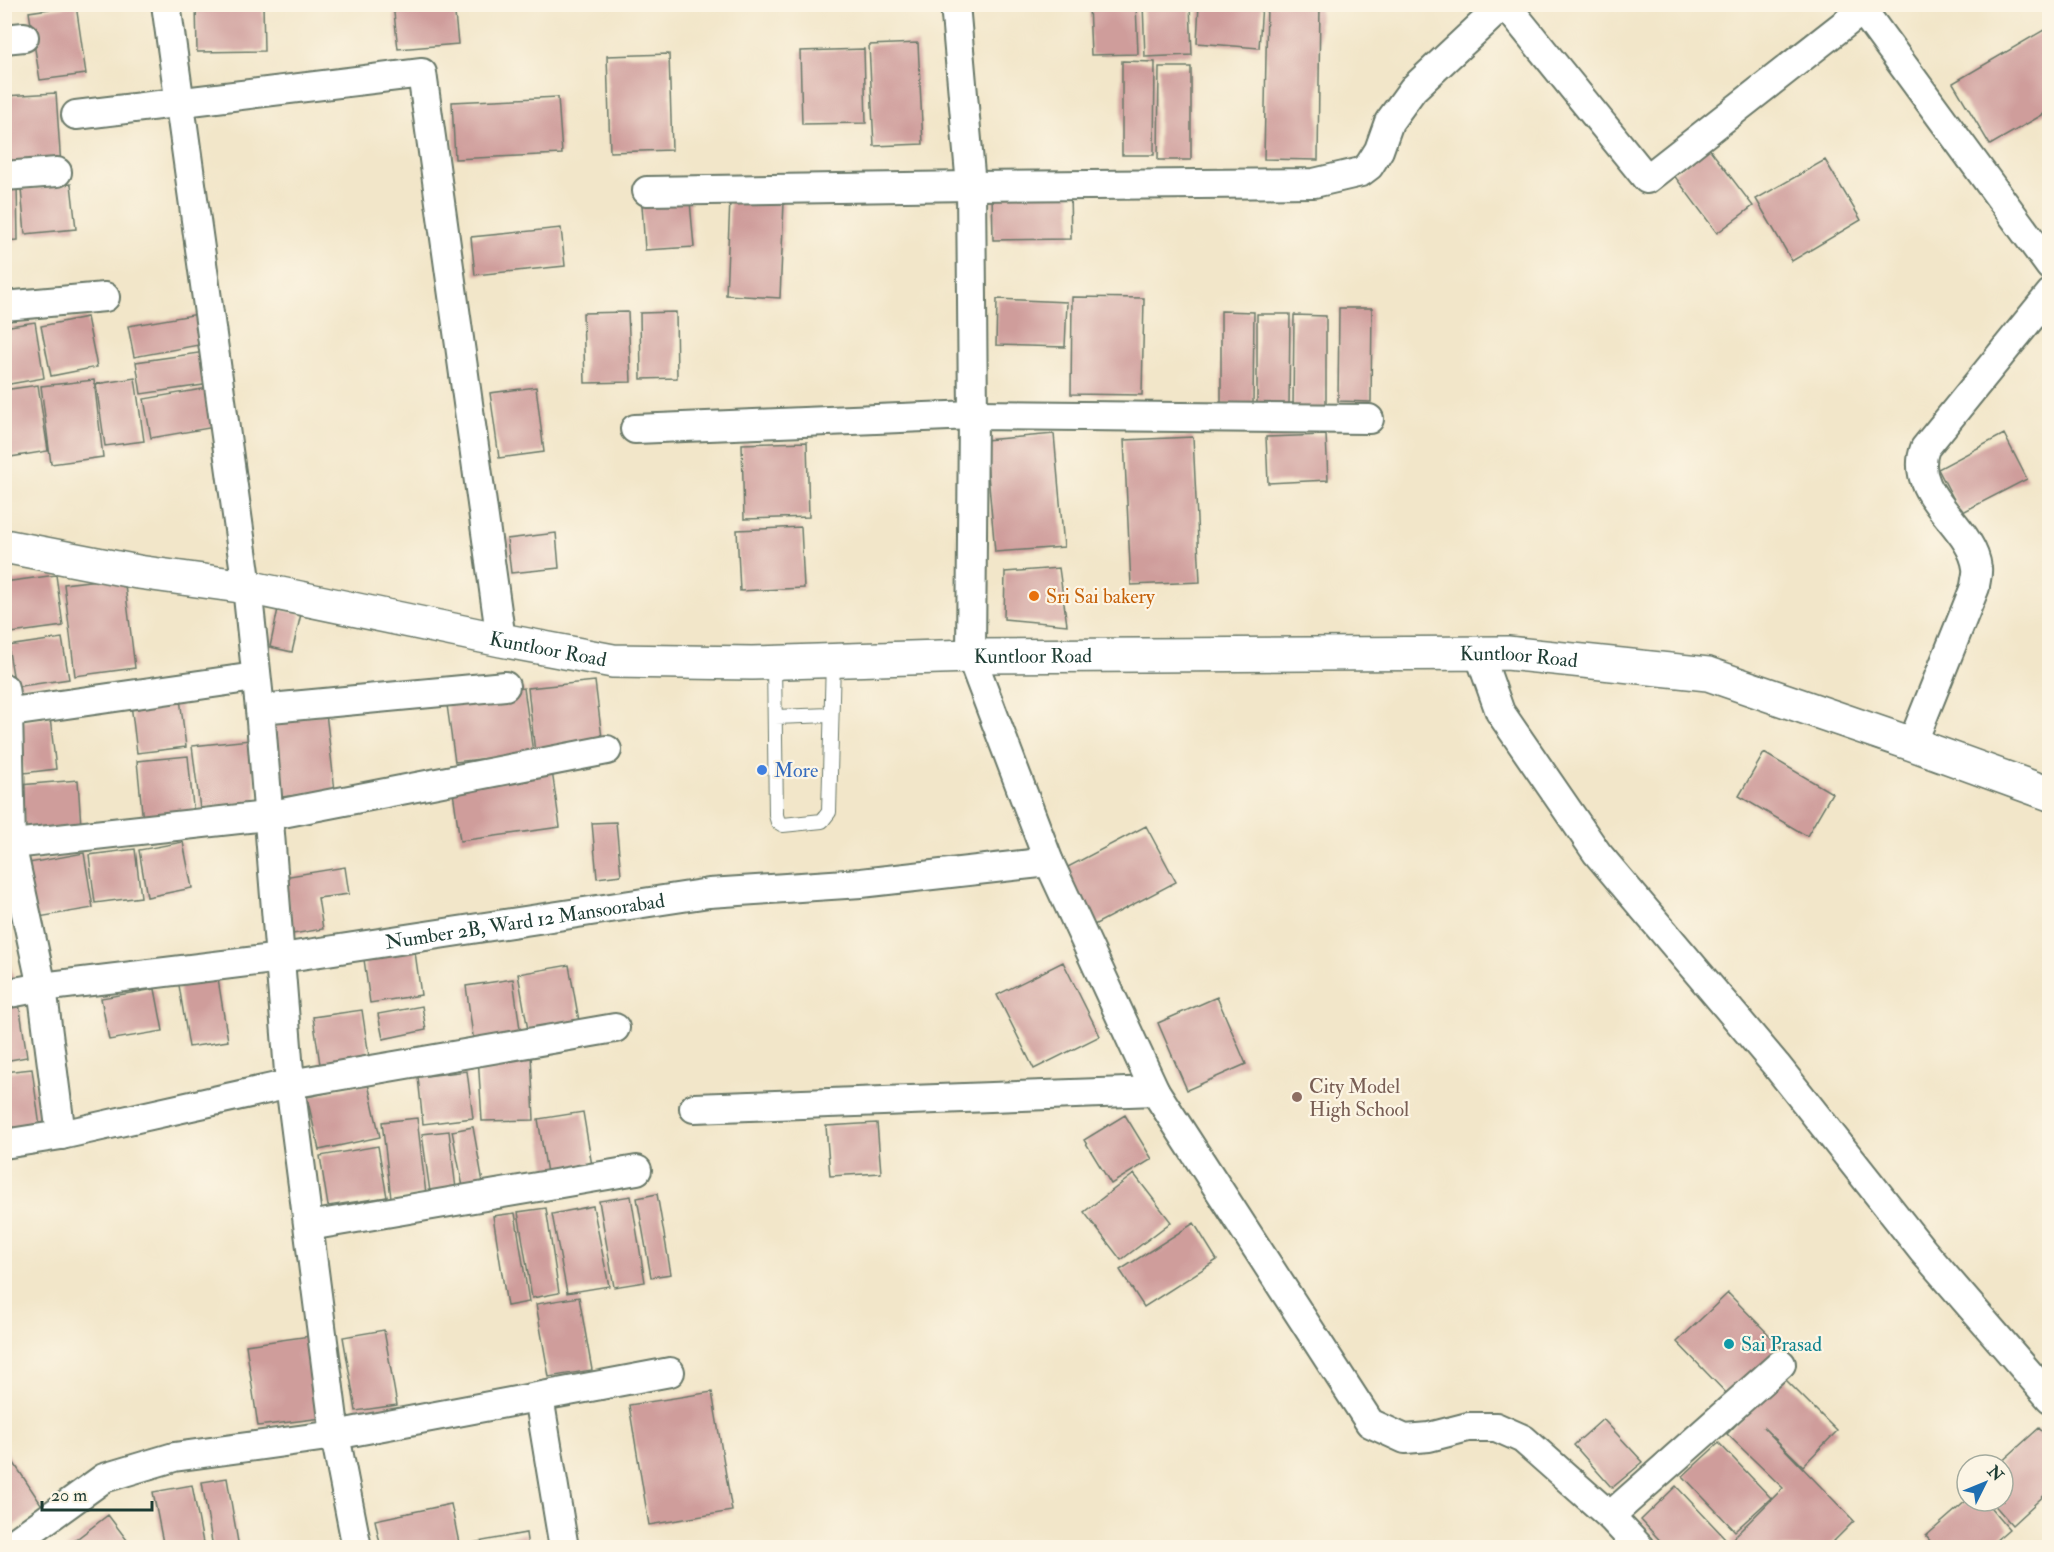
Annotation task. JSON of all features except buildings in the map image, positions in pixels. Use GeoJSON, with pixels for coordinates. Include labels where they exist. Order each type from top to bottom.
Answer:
{"type":"FeatureCollection","features":[{"type":"Feature","properties":{"kind":"street"},"geometry":{"type":"LineString","coordinates":[[166,4],[247,587],[260,710],[290,1084],[335,1435],[357,1548]]}},
{"type":"Feature","properties":{"kind":"street"},"geometry":{"type":"LineString","coordinates":[[955,4],[971,186],[973,416],[971,656],[1048,862],[1155,1091],[1370,1423],[1405,1439],[1429,1437],[1468,1427],[1496,1427],[1523,1439],[1610,1516],[1640,1548]]}},
{"type":"Feature","properties":{"kind":"street"},"geometry":{"type":"LineString","coordinates":[[647,191],[1314,183],[1361,172],[1369,166],[1389,122],[1413,88],[1505,4],[1647,179],[1863,7],[2049,266]]}},
{"type":"Feature","properties":{"kind":"street"},"geometry":{"type":"LineString","coordinates":[[76,116],[422,74],[501,640]]}},
{"type":"Feature","properties":{"kind":"street"},"geometry":{"type":"LineString","coordinates":[[4,176],[57,172]]}},
{"type":"Feature","properties":{"kind":"street"},"geometry":{"type":"LineString","coordinates":[[1912,744],[1975,587],[1977,569],[1969,546],[1927,488],[1922,456],[1924,448],[2049,294]]}},
{"type":"Feature","properties":{"kind":"street"},"geometry":{"type":"LineString","coordinates":[[4,306],[105,297]]}},
{"type":"Feature","properties":{"kind":"street"},"geometry":{"type":"LineString","coordinates":[[635,429],[973,416],[1369,419]]}},
{"type":"Feature","properties":{"kind":"street","name":"Kuntloor Road"},"geometry":{"type":"LineString","coordinates":[[4,546],[138,572],[247,587],[613,661],[774,662],[971,656],[1507,652],[1708,674],[2049,794]]}},
{"type":"Feature","properties":{"kind":"street"},"geometry":{"type":"LineString","coordinates":[[1479,653],[1500,712],[1597,853],[1776,1065],[1923,1251],[2049,1398]]}},
{"type":"Feature","properties":{"kind":"street"},"geometry":{"type":"LineString","coordinates":[[61,1135],[42,987],[8,844],[6,705],[255,677]]}},
{"type":"Feature","properties":{"kind":"street"},"geometry":{"type":"LineString","coordinates":[[260,710],[505,686]]}},
{"type":"Feature","properties":{"kind":"street"},"geometry":{"type":"LineString","coordinates":[[8,844],[267,816],[608,750]]}},
{"type":"Feature","properties":{"kind":"street","name":"Number 2B, Ward 12 Mansoorabad"},"geometry":{"type":"LineString","coordinates":[[4,994],[42,987],[280,958],[710,893],[861,883],[1048,862]]}},
{"type":"Feature","properties":{"kind":"street"},"geometry":{"type":"LineString","coordinates":[[4,1144],[61,1135],[290,1084],[615,1028]]}},
{"type":"Feature","properties":{"kind":"street"},"geometry":{"type":"LineString","coordinates":[[694,1108],[1155,1091]]}},
{"type":"Feature","properties":{"kind":"street"},"geometry":{"type":"LineString","coordinates":[[309,1226],[637,1170]]}},
{"type":"Feature","properties":{"kind":"street"},"geometry":{"type":"LineString","coordinates":[[1610,1516],[1781,1364]]}},
{"type":"Feature","properties":{"kind":"street"},"geometry":{"type":"LineString","coordinates":[[7,1548],[104,1478],[174,1457],[335,1435],[670,1372]]}},
{"type":"Feature","properties":{"kind":"street"},"geometry":{"type":"LineString","coordinates":[[539,1397],[564,1548]]}},
{"type":"Feature","properties":{"kind":"lane"},"geometry":{"type":"LineString","coordinates":[[774,662],[776,815],[778,822],[783,825],[822,821],[829,812],[833,660]]}},
{"type":"Feature","properties":{"kind":"lane"},"geometry":{"type":"LineString","coordinates":[[775,717],[831,714]]}},
{"type":"Feature","properties":{"kind":"place","name":"Sri Sai bakery"},"geometry":{"type":"Point","coordinates":[1034,596]}},
{"type":"Feature","properties":{"kind":"place","name":"More"},"geometry":{"type":"Point","coordinates":[762,770]}},
{"type":"Feature","properties":{"kind":"place","name":"City Model High School"},"geometry":{"type":"Point","coordinates":[1297,1097]}},
{"type":"Feature","properties":{"kind":"place","name":"Sai Prasad"},"geometry":{"type":"Point","coordinates":[1729,1344]}}]}
